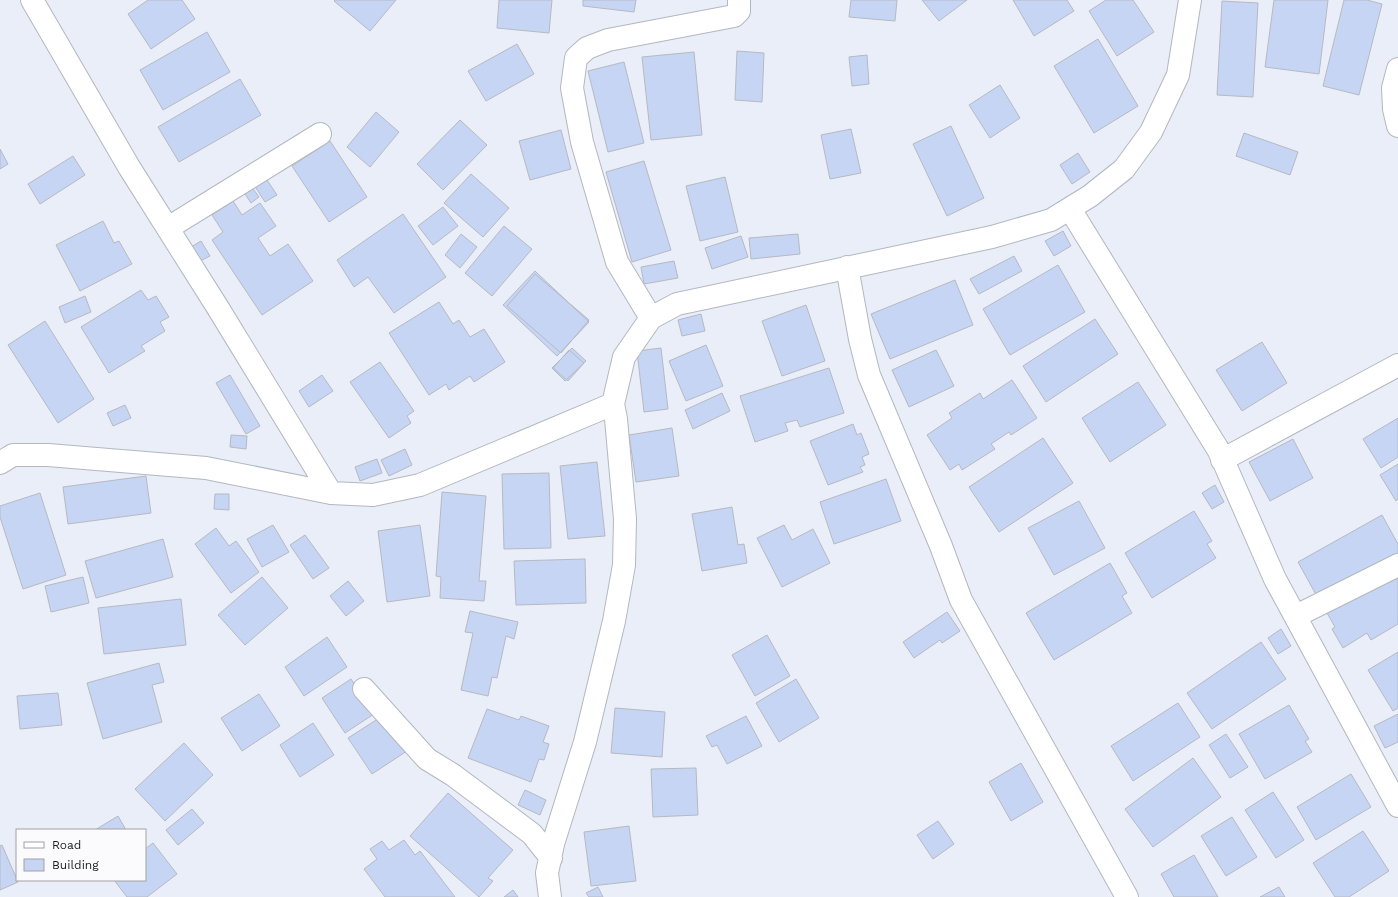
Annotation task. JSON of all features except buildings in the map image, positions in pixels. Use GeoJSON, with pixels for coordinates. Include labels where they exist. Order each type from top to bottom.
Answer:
{"type":"FeatureCollection","features":[{"type":"Feature","properties":{"kind":"street"},"geometry":{"type":"LineString","coordinates":[[32,0],[129,167],[218,308],[331,493]]}},
{"type":"Feature","properties":{"kind":"street"},"geometry":{"type":"LineString","coordinates":[[652,318],[614,255],[582,142],[572,88],[576,58],[587,48],[608,40],[734,16],[739,11],[739,0]]}},
{"type":"Feature","properties":{"kind":"street"},"geometry":{"type":"LineString","coordinates":[[550,897],[547,873],[553,844],[585,742],[614,621],[624,565],[625,520],[616,418],[613,404],[624,357],[652,318],[677,304],[992,237],[1051,220],[1090,196],[1124,169],[1151,132],[1178,76],[1190,0]]}},
{"type":"Feature","properties":{"kind":"street"},"geometry":{"type":"LineString","coordinates":[[1398,69],[1393,88],[1394,109],[1398,126]]}},
{"type":"Feature","properties":{"kind":"street"},"geometry":{"type":"LineString","coordinates":[[168,228],[320,134]]}},
{"type":"Feature","properties":{"kind":"street"},"geometry":{"type":"LineString","coordinates":[[1070,208],[1219,451],[1275,579],[1398,806]]}},
{"type":"Feature","properties":{"kind":"street"},"geometry":{"type":"LineString","coordinates":[[847,267],[860,339],[869,375],[941,546],[961,600],[1127,897]]}},
{"type":"Feature","properties":{"kind":"street"},"geometry":{"type":"LineString","coordinates":[[1222,460],[1398,365]]}},
{"type":"Feature","properties":{"kind":"street"},"geometry":{"type":"LineString","coordinates":[[4,454],[48,455],[206,468],[331,493],[373,495],[420,485],[613,404]]}},
{"type":"Feature","properties":{"kind":"street"},"geometry":{"type":"LineString","coordinates":[[1296,616],[1398,565]]}},
{"type":"Feature","properties":{"kind":"street"},"geometry":{"type":"LineString","coordinates":[[364,689],[427,759],[453,775],[532,834],[550,858]]}}]}
